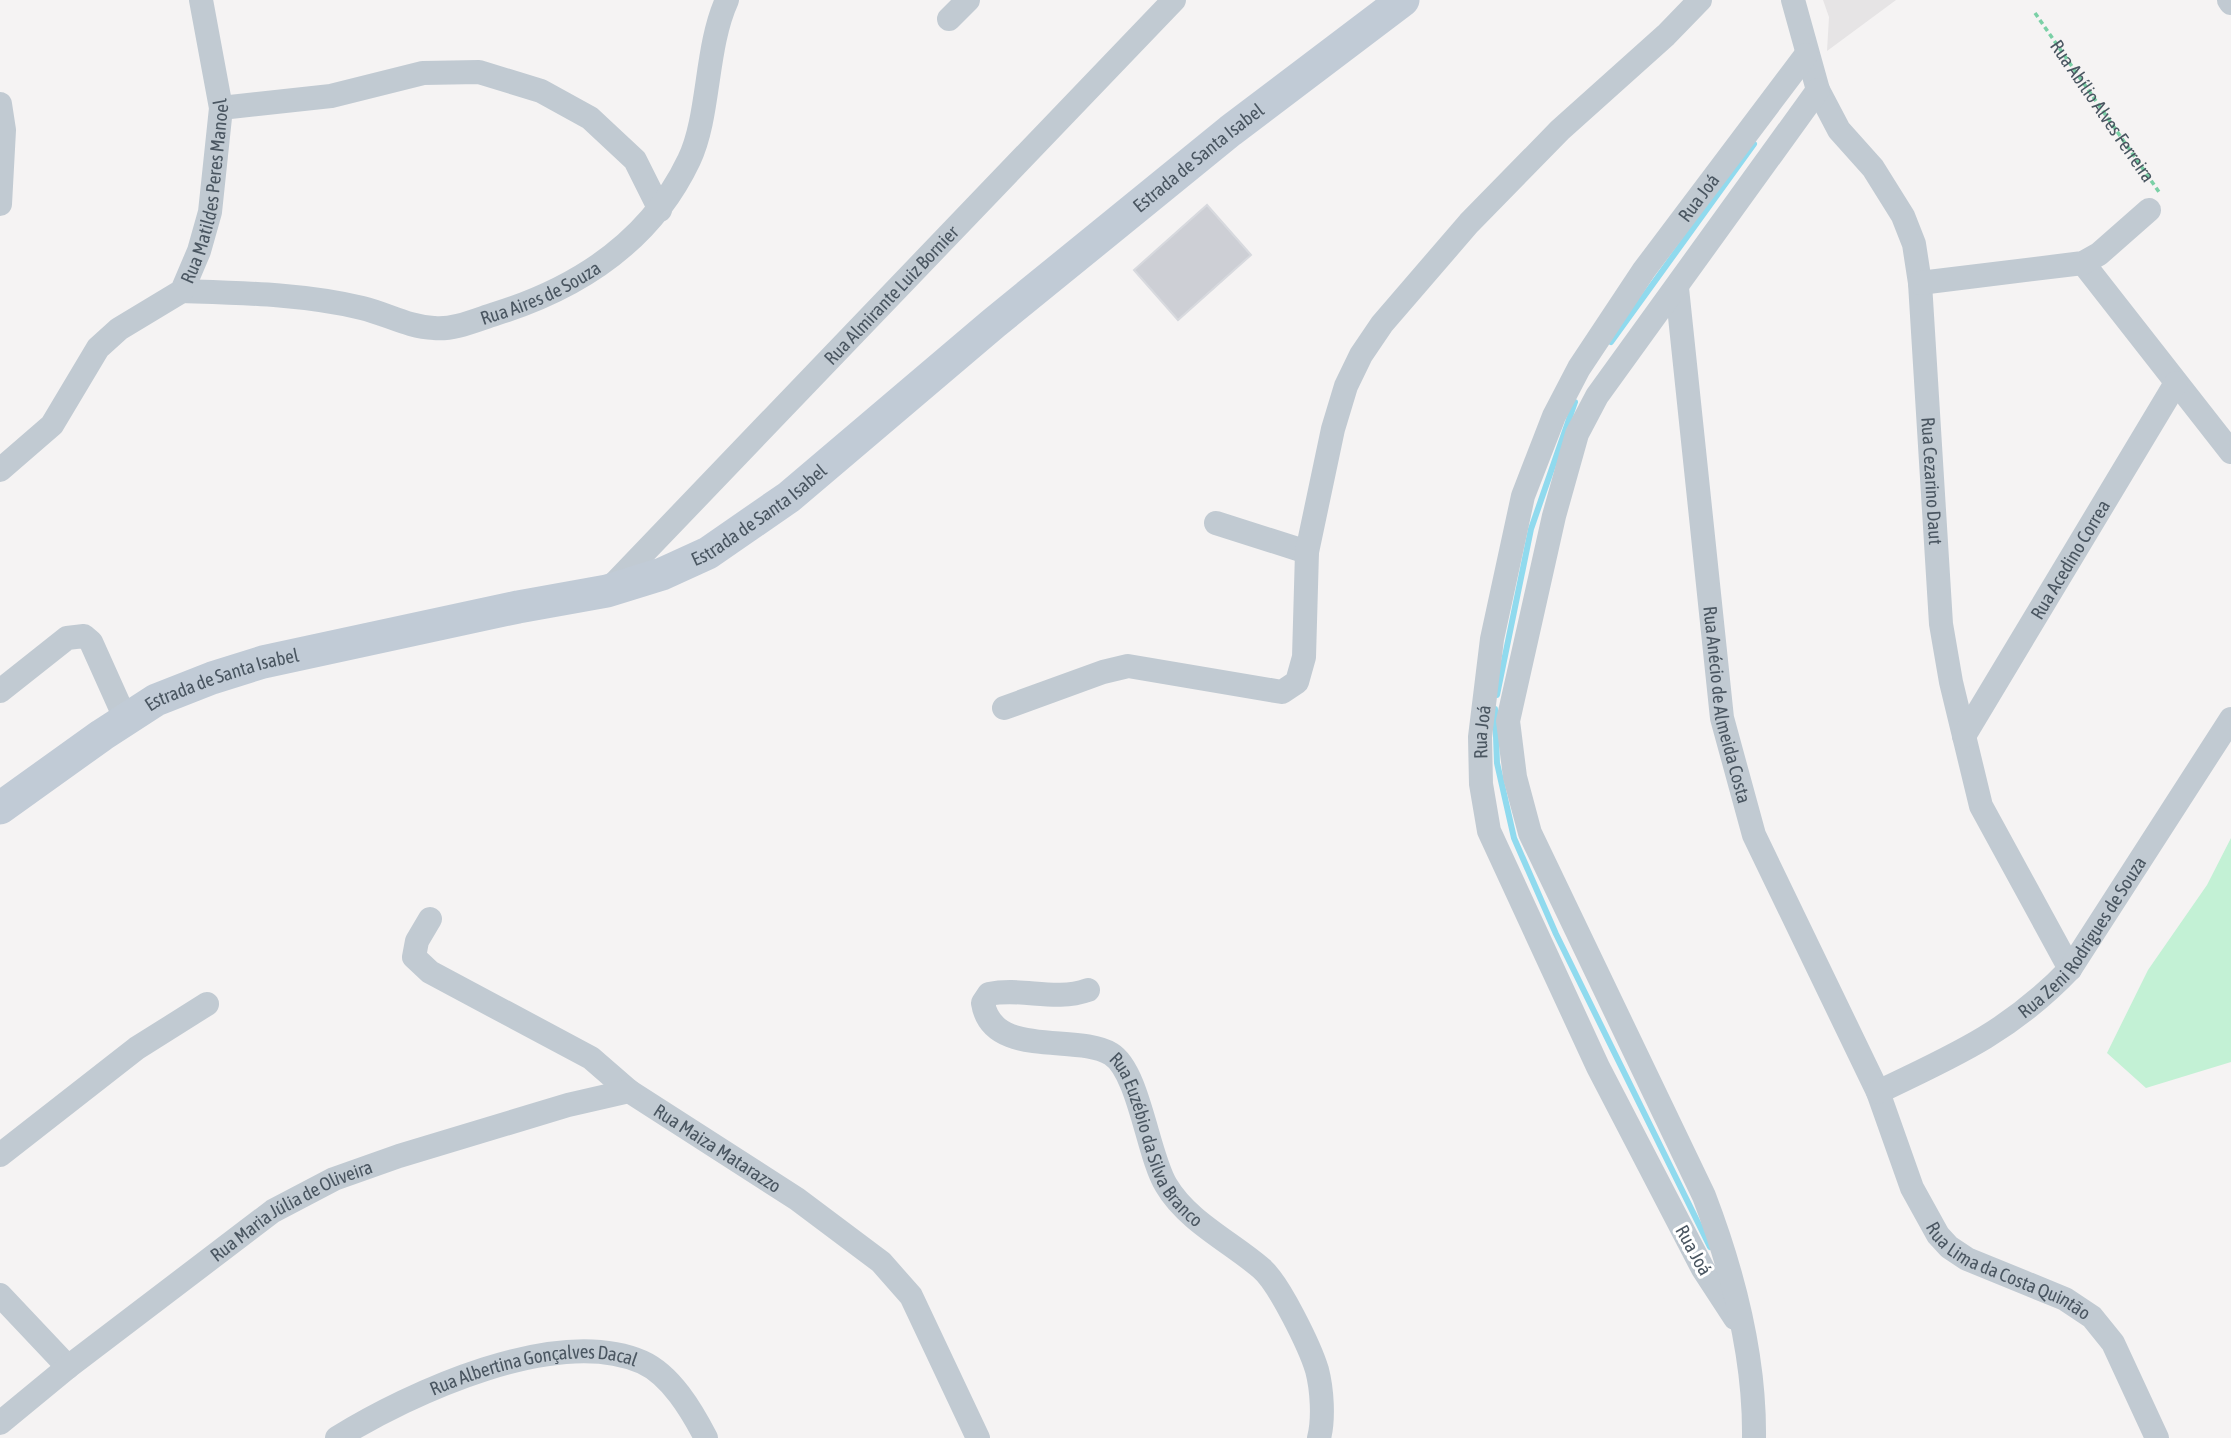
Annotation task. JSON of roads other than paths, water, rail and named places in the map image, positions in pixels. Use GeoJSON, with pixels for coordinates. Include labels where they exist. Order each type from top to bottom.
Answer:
{"type":"FeatureCollection","features":[{"type":"Feature","properties":{"kind":"main road","name":"Estrada de Santa Isabel"},"geometry":{"type":"LineString","coordinates":[[0,808],[156,700],[263,662],[518,607],[607,591],[662,575],[708,553],[789,497],[983,332],[1219,140],[1403,0]]}},
{"type":"Feature","properties":{"kind":"street","name":"Rua Matildes Peres Manoel"},"geometry":{"type":"LineString","coordinates":[[0,470],[52,425],[70,400],[98,348],[119,329],[182,291],[199,251],[210,212],[221,108],[201,0]]}},
{"type":"Feature","properties":{"kind":"street","name":"Rua Aires de Souza"},"geometry":{"type":"LineString","coordinates":[[182,291],[237,292],[364,308],[411,326],[437,329],[475,320],[564,289],[596,269],[660,210],[690,158],[712,52],[727,0]]}},
{"type":"Feature","properties":{"kind":"street"},"geometry":{"type":"LineString","coordinates":[[949,19],[968,0]]}},
{"type":"Feature","properties":{"kind":"street","name":"Rua Almirante Luiz Bornier"},"geometry":{"type":"LineString","coordinates":[[607,591],[1174,0]]}},
{"type":"Feature","properties":{"kind":"street"},"geometry":{"type":"LineString","coordinates":[[1004,708],[1102,672],[1128,666],[1282,692],[1297,682],[1304,657],[1307,552],[1333,429],[1346,386],[1382,324],[1469,223],[1560,130],[1666,35],[1700,0]]}},
{"type":"Feature","properties":{"kind":"street","name":"Rua Cezarino Daut"},"geometry":{"type":"LineString","coordinates":[[1793,0],[1806,55],[1818,90],[1839,130],[1873,168],[1903,216],[1914,244],[1920,283],[1941,624],[1964,736],[1981,806],[2070,969]]}},
{"type":"Feature","properties":{"kind":"street","name":"Rua Joá"},"geometry":{"type":"LineString","coordinates":[[1754,1438],[1743,1330],[1725,1250],[1704,1196],[1530,833],[1515,777],[1508,721],[1536,590],[1577,434],[1597,396],[1677,288],[1806,55]]}},
{"type":"Feature","properties":{"kind":"street"},"geometry":{"type":"LineString","coordinates":[[221,108],[331,96],[423,73],[479,72],[541,91],[590,118],[635,160],[660,210]]}},
{"type":"Feature","properties":{"kind":"street","name":"Rua Joá"},"geometry":{"type":"LineString","coordinates":[[1743,1330],[1703,1269],[1598,1067],[1489,831],[1482,784],[1480,737],[1492,639],[1522,496],[1554,416],[1579,368],[1644,270],[1754,149],[1818,90]]}},
{"type":"Feature","properties":{"kind":"street"},"geometry":{"type":"LineString","coordinates":[[0,104],[4,130],[0,204]]}},
{"type":"Feature","properties":{"kind":"street","name":"Rua Abílio Alves Ferreira"},"geometry":{"type":"LineString","coordinates":[[1920,283],[2082,263],[2099,254],[2150,210]]}},
{"type":"Feature","properties":{"kind":"street"},"geometry":{"type":"LineString","coordinates":[[2082,263],[2231,452]]}},
{"type":"Feature","properties":{"kind":"street","name":"Rua Anécio de Almeida Costa"},"geometry":{"type":"LineString","coordinates":[[1677,288],[1721,718],[1754,835],[1878,1092]]}},
{"type":"Feature","properties":{"kind":"street","name":"Rua Acedino Correa"},"geometry":{"type":"LineString","coordinates":[[1964,736],[2176,383]]}},
{"type":"Feature","properties":{"kind":"street"},"geometry":{"type":"LineString","coordinates":[[1216,523],[1307,552]]}},
{"type":"Feature","properties":{"kind":"street"},"geometry":{"type":"LineString","coordinates":[[0,691],[67,638],[84,636],[91,642],[125,720]]}},
{"type":"Feature","properties":{"kind":"street","name":"Rua Zeni Rodrigues de Souza"},"geometry":{"type":"LineString","coordinates":[[1878,1092],[1996,1033],[2047,993],[2070,969],[2231,719]]}},
{"type":"Feature","properties":{"kind":"street","name":"Rua Maiza Matarazzo"},"geometry":{"type":"LineString","coordinates":[[430,919],[416,941],[414,957],[430,972],[591,1058],[629,1091],[797,1199],[881,1262],[911,1296],[978,1438]]}},
{"type":"Feature","properties":{"kind":"street","name":"Rua Euzébio da Silva Branco"},"geometry":{"type":"LineString","coordinates":[[1088,989],[1070,996],[1054,997],[1022,992],[989,994],[983,1003],[985,1015],[998,1029],[1030,1041],[1094,1047],[1114,1055],[1129,1077],[1165,1184],[1184,1208],[1265,1270],[1291,1312],[1317,1371],[1322,1426],[1319,1438]]}},
{"type":"Feature","properties":{"kind":"street"},"geometry":{"type":"LineString","coordinates":[[0,1155],[137,1048],[207,1004]]}},
{"type":"Feature","properties":{"kind":"street","name":"Rua Maria Júlia de Oliveira"},"geometry":{"type":"LineString","coordinates":[[0,1423],[68,1367],[273,1211],[334,1179],[400,1156],[555,1108],[629,1091]]}},
{"type":"Feature","properties":{"kind":"street","name":"Rua Lima da Costa Quintão"},"geometry":{"type":"LineString","coordinates":[[1878,1092],[1912,1188],[1938,1235],[1949,1247],[1967,1259],[2065,1299],[2092,1317],[2113,1343],[2157,1438]]}},
{"type":"Feature","properties":{"kind":"street"},"geometry":{"type":"LineString","coordinates":[[0,1295],[68,1367]]}},
{"type":"Feature","properties":{"kind":"street","name":"Rua Albertina Gonçalves Dacal"},"geometry":{"type":"LineString","coordinates":[[337,1438],[385,1408],[461,1375],[560,1353],[609,1352],[644,1363],[670,1384],[706,1438]]}},
{"type":"Feature","properties":{"kind":"waterway"},"geometry":{"type":"LineString","coordinates":[[1611,342],[1754,144]]}},
{"type":"Feature","properties":{"kind":"waterway"},"geometry":{"type":"LineString","coordinates":[[1497,695],[1531,529],[1575,402]]}},
{"type":"Feature","properties":{"kind":"waterway"},"geometry":{"type":"LineString","coordinates":[[1495,709],[1497,763],[1514,838],[1556,934],[1710,1247]]}}]}
